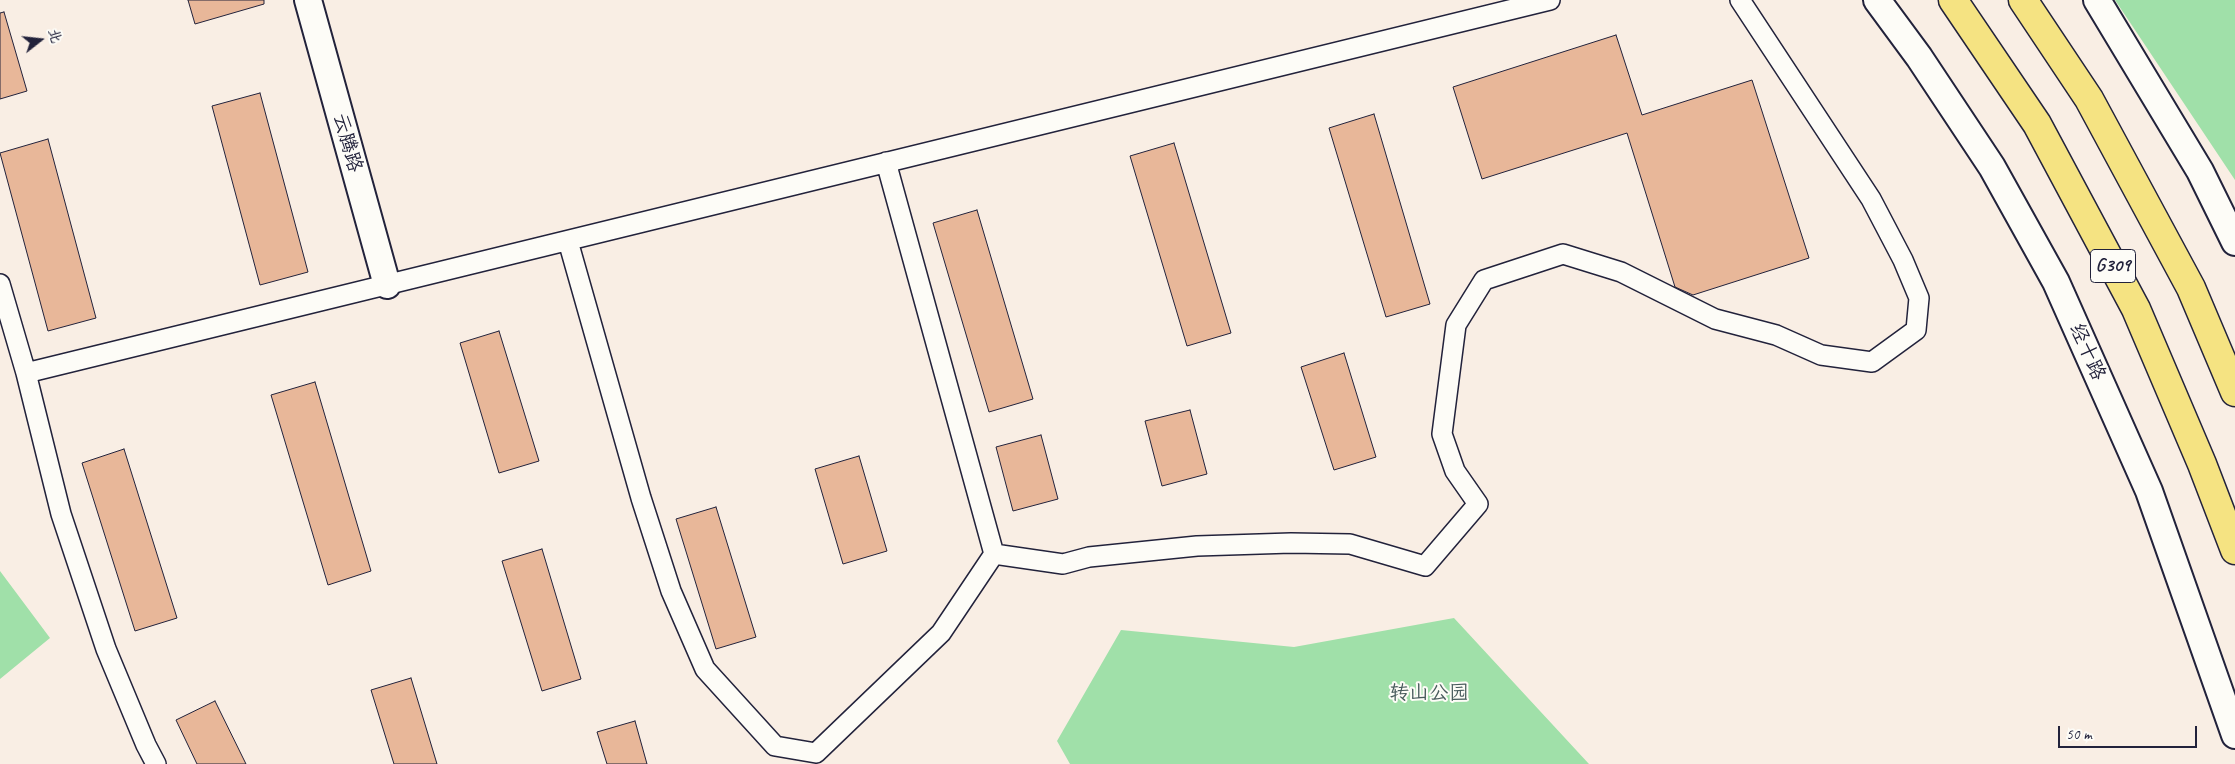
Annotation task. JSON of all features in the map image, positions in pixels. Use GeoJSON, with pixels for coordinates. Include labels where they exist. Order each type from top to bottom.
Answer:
{"type":"FeatureCollection","features":[{"type":"Feature","properties":{"kind":"highway","name":"G309"},"geometry":{"type":"LineString","coordinates":[[1953,0],[2037,124],[2136,309],[2202,464],[2235,550]]}},
{"type":"Feature","properties":{"kind":"highway"},"geometry":{"type":"LineString","coordinates":[[2023,0],[2094,108],[2191,288],[2235,392]]}},
{"type":"Feature","properties":{"kind":"main road","name":"云腾路"},"geometry":{"type":"LineString","coordinates":[[308,0],[387,285]]}},
{"type":"Feature","properties":{"kind":"main road","name":"经十路"},"geometry":{"type":"LineString","coordinates":[[1877,0],[1919,57],[1992,167],[2056,282],[2150,492],[2235,735]]}},
{"type":"Feature","properties":{"kind":"main road"},"geometry":{"type":"LineString","coordinates":[[2097,0],[2200,171],[2235,242]]}},
{"type":"Feature","properties":{"kind":"street"},"geometry":{"type":"LineString","coordinates":[[26,373],[1550,0]]}},
{"type":"Feature","properties":{"kind":"street"},"geometry":{"type":"LineString","coordinates":[[994,554],[1063,564],[1089,557],[1197,546],[1291,543],[1350,544],[1425,566],[1478,504],[1455,471],[1442,434],[1456,325],[1484,280],[1563,254],[1621,272],[1715,319],[1776,336],[1821,355],[1872,362],[1916,330],[1918,298],[1903,260],[1870,199],[1740,0]]}},
{"type":"Feature","properties":{"kind":"street"},"geometry":{"type":"LineString","coordinates":[[568,241],[641,498],[671,592],[705,669],[775,746],[816,753],[941,633],[994,554],[886,162]]}},
{"type":"Feature","properties":{"kind":"street"},"geometry":{"type":"LineString","coordinates":[[0,284],[26,373],[61,514],[106,649],[146,745],[156,764]]}},
{"type":"Feature","properties":{"kind":"green space"},"geometry":{"type":"Polygon","coordinates":[[[2115,0],[2235,0],[2235,180],[2115,0]]]}},
{"type":"Feature","properties":{"kind":"green space"},"geometry":{"type":"Polygon","coordinates":[[[0,571],[50,638],[0,679],[0,571]]]}},
{"type":"Feature","properties":{"kind":"green space","name":"转山公园"},"geometry":{"type":"Polygon","coordinates":[[[1454,618],[1589,764],[1070,764],[1057,741],[1121,630],[1294,647],[1454,618]]]}},
{"type":"Feature","properties":{"kind":"building"},"geometry":{"type":"Polygon","coordinates":[[[188,0],[264,0],[264,4],[195,24],[188,0]]]}},
{"type":"Feature","properties":{"kind":"building"},"geometry":{"type":"Polygon","coordinates":[[[4,12],[27,91],[0,99],[0,13],[4,12]]]}},
{"type":"Feature","properties":{"kind":"building"},"geometry":{"type":"Polygon","coordinates":[[[1616,35],[1642,115],[1752,80],[1809,258],[1693,295],[1675,287],[1627,133],[1482,179],[1453,87],[1616,35]]]}},
{"type":"Feature","properties":{"kind":"building"},"geometry":{"type":"Polygon","coordinates":[[[260,93],[308,272],[260,285],[212,106],[260,93]]]}},
{"type":"Feature","properties":{"kind":"building"},"geometry":{"type":"Polygon","coordinates":[[[1374,114],[1430,304],[1386,317],[1329,128],[1374,114]]]}},
{"type":"Feature","properties":{"kind":"building"},"geometry":{"type":"Polygon","coordinates":[[[48,139],[96,318],[48,331],[0,153],[48,139]]]}},
{"type":"Feature","properties":{"kind":"building"},"geometry":{"type":"Polygon","coordinates":[[[1174,143],[1231,333],[1187,346],[1130,156],[1174,143]]]}},
{"type":"Feature","properties":{"kind":"building"},"geometry":{"type":"Polygon","coordinates":[[[977,210],[1033,399],[989,412],[933,223],[977,210]]]}},
{"type":"Feature","properties":{"kind":"building"},"geometry":{"type":"Polygon","coordinates":[[[499,331],[539,461],[499,473],[460,343],[499,331]]]}},
{"type":"Feature","properties":{"kind":"building"},"geometry":{"type":"Polygon","coordinates":[[[1344,353],[1376,457],[1334,470],[1301,367],[1344,353]]]}},
{"type":"Feature","properties":{"kind":"building"},"geometry":{"type":"Polygon","coordinates":[[[315,382],[371,571],[328,585],[271,395],[315,382]]]}},
{"type":"Feature","properties":{"kind":"building"},"geometry":{"type":"Polygon","coordinates":[[[1190,410],[1207,474],[1162,486],[1145,421],[1190,410]]]}},
{"type":"Feature","properties":{"kind":"building"},"geometry":{"type":"Polygon","coordinates":[[[1041,435],[1058,499],[1013,511],[996,447],[1041,435]]]}},
{"type":"Feature","properties":{"kind":"building"},"geometry":{"type":"Polygon","coordinates":[[[124,449],[177,618],[135,631],[82,463],[124,449]]]}},
{"type":"Feature","properties":{"kind":"building"},"geometry":{"type":"Polygon","coordinates":[[[859,456],[887,551],[843,564],[815,469],[859,456]]]}},
{"type":"Feature","properties":{"kind":"building"},"geometry":{"type":"Polygon","coordinates":[[[716,507],[756,637],[716,649],[676,519],[716,507]]]}},
{"type":"Feature","properties":{"kind":"building"},"geometry":{"type":"Polygon","coordinates":[[[542,549],[581,679],[542,691],[502,561],[542,549]]]}},
{"type":"Feature","properties":{"kind":"building"},"geometry":{"type":"Polygon","coordinates":[[[411,678],[437,764],[394,764],[371,690],[411,678]]]}},
{"type":"Feature","properties":{"kind":"building"},"geometry":{"type":"Polygon","coordinates":[[[215,701],[246,764],[197,764],[176,720],[215,701]]]}},
{"type":"Feature","properties":{"kind":"building"},"geometry":{"type":"Polygon","coordinates":[[[635,721],[647,764],[607,764],[597,732],[635,721]]]}}]}
